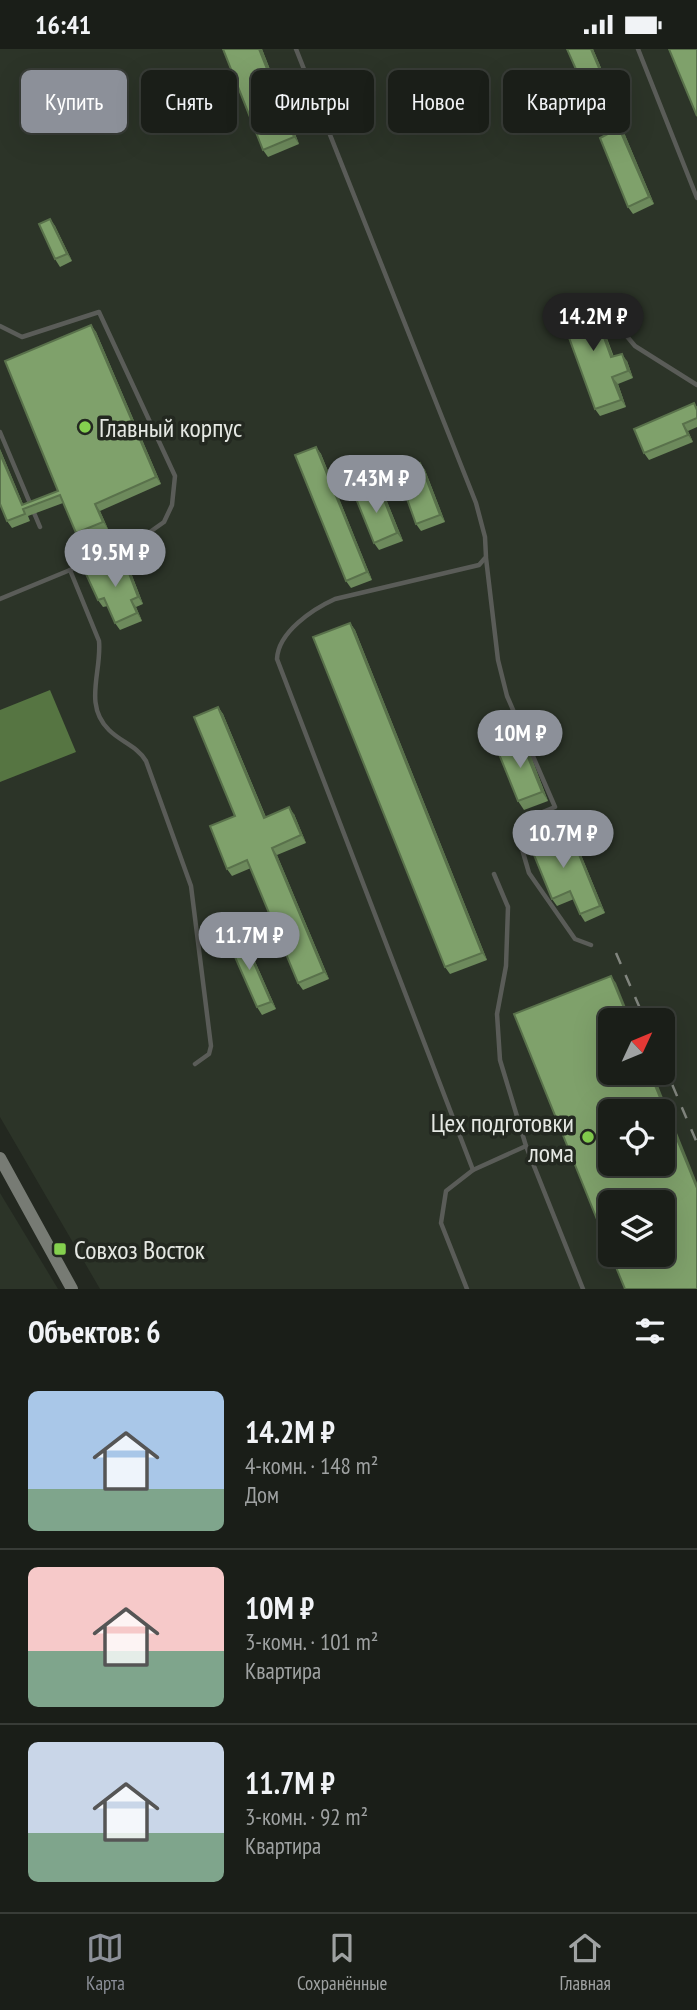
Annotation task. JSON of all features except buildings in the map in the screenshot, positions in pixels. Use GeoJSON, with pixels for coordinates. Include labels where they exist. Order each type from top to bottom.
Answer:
{"type":"FeatureCollection","features":[{"type":"Feature","properties":{"kind":"street"},"geometry":{"type":"LineString","coordinates":[[0,1158],[72,1289]]}},
{"type":"Feature","properties":{"kind":"lane"},"geometry":{"type":"LineString","coordinates":[[296,49],[476,503],[485,537],[498,660],[507,695],[555,807],[523,820],[520,842],[529,873],[575,939],[591,945]]}},
{"type":"Feature","properties":{"kind":"lane"},"geometry":{"type":"LineString","coordinates":[[638,49],[697,198]]}},
{"type":"Feature","properties":{"kind":"lane"},"geometry":{"type":"LineString","coordinates":[[551,310],[579,296],[595,298],[635,346],[697,385]]}},
{"type":"Feature","properties":{"kind":"lane"},"geometry":{"type":"LineString","coordinates":[[0,325],[22,337],[99,312],[173,467],[172,505],[164,522],[147,534],[70,571],[0,600]]}},
{"type":"Feature","properties":{"kind":"lane"},"geometry":{"type":"LineString","coordinates":[[0,432],[40,527]]}},
{"type":"Feature","properties":{"kind":"lane"},"geometry":{"type":"LineString","coordinates":[[473,1170],[277,659],[277,650],[293,629],[315,609],[335,599],[478,565],[486,557]]}},
{"type":"Feature","properties":{"kind":"lane"},"geometry":{"type":"LineString","coordinates":[[70,571],[99,642],[100,653],[93,684],[102,717],[107,729],[141,752],[151,769],[188,873],[211,1046],[209,1054],[195,1063]]}},
{"type":"Feature","properties":{"kind":"lane"},"geometry":{"type":"LineString","coordinates":[[494,874],[508,907],[506,966],[497,1014],[500,1060],[526,1146],[583,1289]]}},
{"type":"Feature","properties":{"kind":"lane"},"geometry":{"type":"LineString","coordinates":[[467,1289],[441,1223],[446,1191],[473,1170],[526,1146]]}},
{"type":"Feature","properties":{"kind":"shaded area"},"geometry":{"type":"Polygon","coordinates":[[[0,49],[697,49],[697,1289],[100,1289],[0,1117],[0,49]]]}},
{"type":"Feature","properties":{"kind":"shaded area"},"geometry":{"type":"Polygon","coordinates":[[[50,690],[76,752],[0,782],[0,710],[50,690]]]}},
{"type":"Feature","properties":{"kind":"shaded area"},"geometry":{"type":"Polygon","coordinates":[[[0,1193],[49,1274],[58,1289],[0,1289],[0,1193]]]}},
{"type":"Feature","properties":{"kind":"railway"},"geometry":{"type":"LineString","coordinates":[[616,953],[640,1008]]}},
{"type":"Feature","properties":{"kind":"railway"},"geometry":{"type":"LineString","coordinates":[[672,1085],[697,1143]]}},
{"type":"Feature","properties":{"kind":"place","name":"Главный корпус"},"geometry":{"type":"Point","coordinates":[85,427]}},
{"type":"Feature","properties":{"kind":"place","name":"Цех подготовки лома"},"geometry":{"type":"Point","coordinates":[588,1137]}},
{"type":"Feature","properties":{"kind":"place","name":"Совхоз Восток"},"geometry":{"type":"Point","coordinates":[60,1249]}}]}
